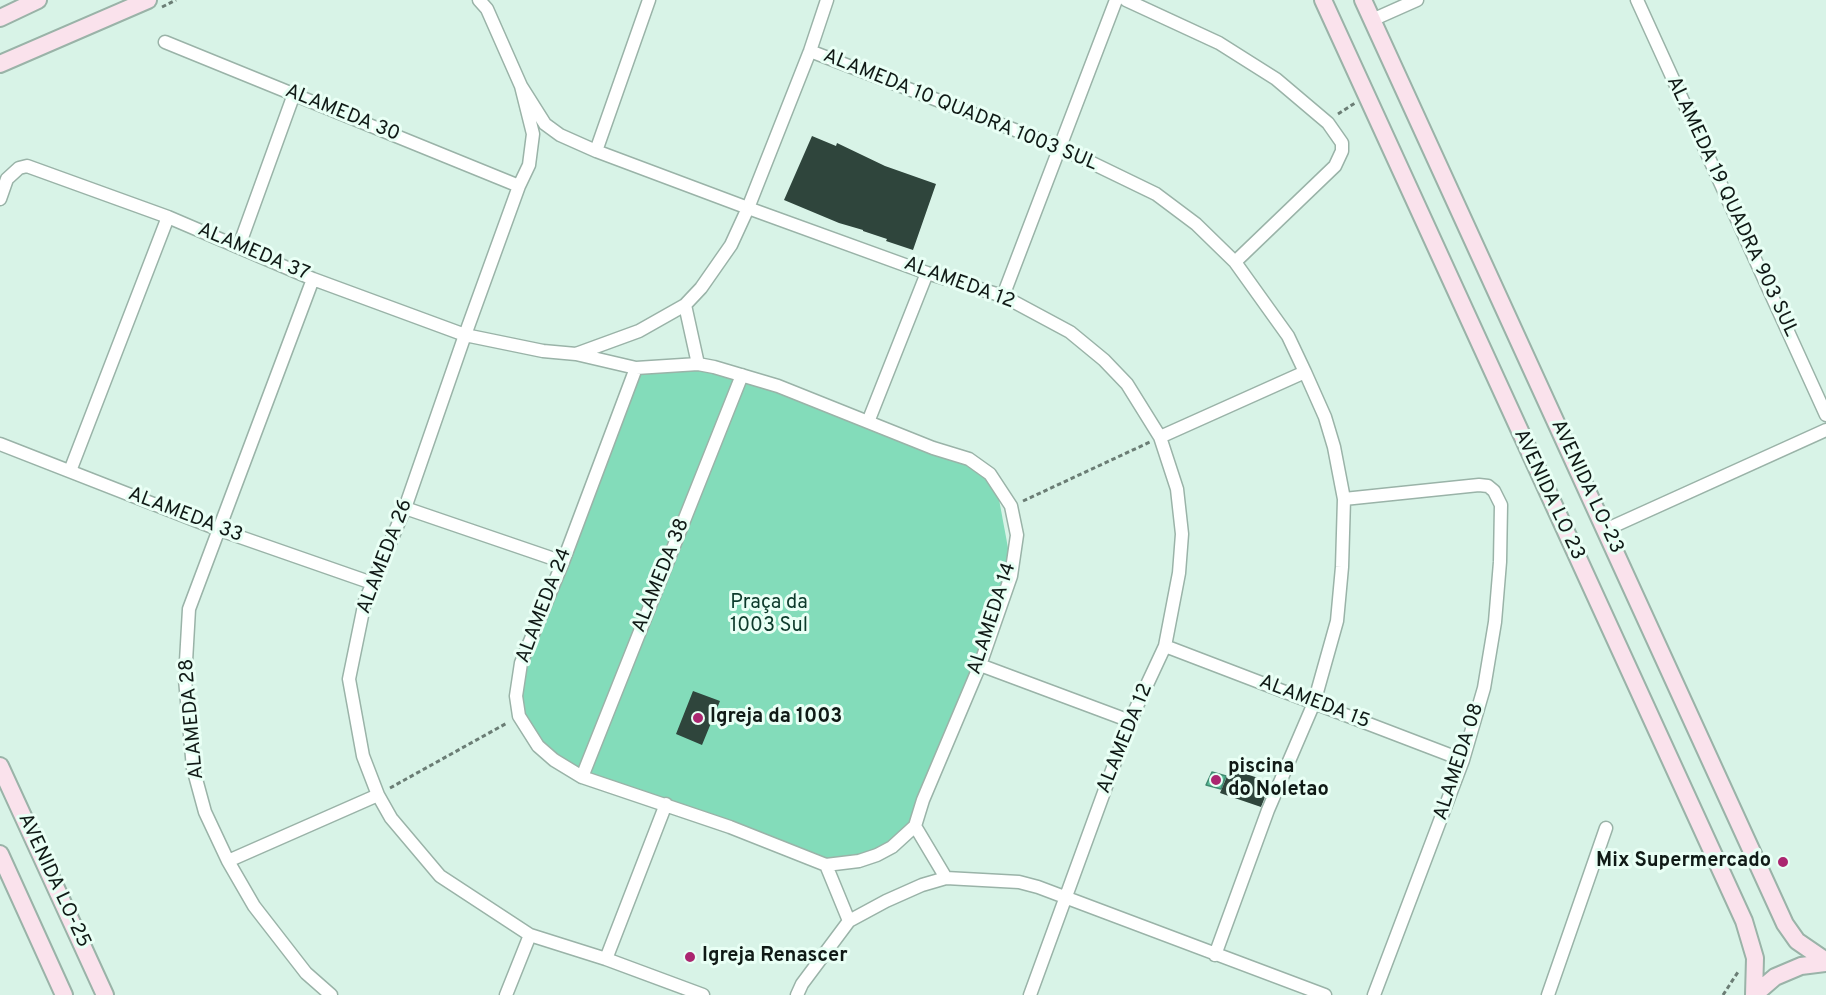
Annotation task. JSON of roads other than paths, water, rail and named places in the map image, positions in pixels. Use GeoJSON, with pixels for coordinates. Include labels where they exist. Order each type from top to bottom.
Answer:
{"type":"FeatureCollection","features":[{"type":"Feature","properties":{"kind":"street"},"geometry":{"type":"LineString","coordinates":[[0,18],[38,0]]}},
{"type":"Feature","properties":{"kind":"street"},"geometry":{"type":"LineString","coordinates":[[0,64],[148,0]]}},
{"type":"Feature","properties":{"kind":"street"},"geometry":{"type":"LineString","coordinates":[[596,151],[649,0]]}},
{"type":"Feature","properties":{"kind":"street"},"geometry":{"type":"LineString","coordinates":[[576,354],[639,331],[685,305],[701,288],[730,245],[748,208],[810,51],[827,0]]}},
{"type":"Feature","properties":{"kind":"street"},"geometry":{"type":"LineString","coordinates":[[1004,296],[1116,0]]}},
{"type":"Feature","properties":{"kind":"street"},"geometry":{"type":"LineString","coordinates":[[1126,0],[1219,43],[1276,79],[1328,123],[1342,143],[1342,151],[1335,166],[1235,262]]}},
{"type":"Feature","properties":{"kind":"street","name":"AVENIDA LO 23"},"geometry":{"type":"LineString","coordinates":[[1323,0],[1744,921],[1755,958],[1754,995]]}},
{"type":"Feature","properties":{"kind":"street","name":"AVENIDA LO-23"},"geometry":{"type":"LineString","coordinates":[[1363,0],[1785,924],[1797,940],[1826,962]]}},
{"type":"Feature","properties":{"kind":"street"},"geometry":{"type":"LineString","coordinates":[[1372,20],[1418,0]]}},
{"type":"Feature","properties":{"kind":"street","name":"ALAMEDA 19 QUADRA 903 SUL"},"geometry":{"type":"LineString","coordinates":[[1637,0],[1826,415]]}},
{"type":"Feature","properties":{"kind":"street"},"geometry":{"type":"LineString","coordinates":[[484,3],[521,86]]}},
{"type":"Feature","properties":{"kind":"street","name":"ALAMEDA 30"},"geometry":{"type":"LineString","coordinates":[[165,42],[519,186]]}},
{"type":"Feature","properties":{"kind":"street","name":"ALAMEDA 10 QUADRA 1003 SUL"},"geometry":{"type":"LineString","coordinates":[[810,51],[1059,147],[1156,194],[1196,224],[1235,262],[1288,336],[1305,372],[1325,417],[1334,447],[1344,499],[1342,567],[1336,621],[1314,704],[1268,810],[1215,955]]}},
{"type":"Feature","properties":{"kind":"street","name":"ALAMEDA 12"},"geometry":{"type":"LineString","coordinates":[[521,86],[552,130],[596,151],[927,273],[1004,296],[1070,332],[1104,360],[1127,384],[1160,437],[1177,489],[1182,534],[1179,573],[1165,646],[1130,721],[1030,995]]}},
{"type":"Feature","properties":{"kind":"street","name":"ALAMEDA 26"},"geometry":{"type":"LineString","coordinates":[[521,86],[533,134],[529,165],[519,186],[465,335],[405,508],[365,601],[349,678],[363,756],[378,795],[391,818],[440,876],[530,935],[606,959],[703,995]]}},
{"type":"Feature","properties":{"kind":"street"},"geometry":{"type":"LineString","coordinates":[[239,246],[294,94]]}},
{"type":"Feature","properties":{"kind":"street","name":"ALAMEDA 37"},"geometry":{"type":"LineString","coordinates":[[0,199],[7,179],[19,168],[27,166],[168,217],[314,279],[465,335],[543,351],[576,354]]}},
{"type":"Feature","properties":{"kind":"street"},"geometry":{"type":"LineString","coordinates":[[70,471],[168,217]]}},
{"type":"Feature","properties":{"kind":"street"},"geometry":{"type":"LineString","coordinates":[[868,422],[927,273]]}},
{"type":"Feature","properties":{"kind":"street","name":"ALAMEDA 28"},"geometry":{"type":"LineString","coordinates":[[314,279],[189,609],[185,679],[193,768],[205,813],[228,861],[254,906],[306,974],[331,995]]}},
{"type":"Feature","properties":{"kind":"street"},"geometry":{"type":"LineString","coordinates":[[685,305],[698,364]]}},
{"type":"Feature","properties":{"kind":"street"},"geometry":{"type":"LineString","coordinates":[[576,354],[636,368]]}},
{"type":"Feature","properties":{"kind":"street","name":"ALAMEDA 14"},"geometry":{"type":"LineString","coordinates":[[636,368],[698,364],[778,386],[933,448],[969,459],[990,474],[1011,506],[1017,535],[1011,576],[980,664],[923,800],[915,826],[892,847],[877,855],[858,861],[826,865]]}},
{"type":"Feature","properties":{"kind":"street","name":"ALAMEDA 24"},"geometry":{"type":"LineString","coordinates":[[636,368],[563,562],[521,663],[516,696],[519,716],[538,746],[582,777],[666,804],[826,865]]}},
{"type":"Feature","properties":{"kind":"street"},"geometry":{"type":"LineString","coordinates":[[1160,437],[1305,372]]}},
{"type":"Feature","properties":{"kind":"street","name":"ALAMEDA 38"},"geometry":{"type":"LineString","coordinates":[[582,777],[742,375]]}},
{"type":"Feature","properties":{"kind":"street"},"geometry":{"type":"LineString","coordinates":[[1605,531],[1826,430]]}},
{"type":"Feature","properties":{"kind":"street","name":"ALAMEDA 33"},"geometry":{"type":"LineString","coordinates":[[0,444],[220,530],[372,583]]}},
{"type":"Feature","properties":{"kind":"street","name":"ALAMEDA 08"},"geometry":{"type":"LineString","coordinates":[[1344,499],[1479,485],[1488,486],[1494,491],[1500,505],[1501,518],[1495,622],[1484,688],[1463,760],[1374,995]]}},
{"type":"Feature","properties":{"kind":"street"},"geometry":{"type":"LineString","coordinates":[[405,508],[563,562]]}},
{"type":"Feature","properties":{"kind":"street","name":"ALAMEDA 15"},"geometry":{"type":"LineString","coordinates":[[1165,646],[1463,760]]}},
{"type":"Feature","properties":{"kind":"street"},"geometry":{"type":"LineString","coordinates":[[980,664],[1130,721]]}},
{"type":"Feature","properties":{"kind":"street","name":"AVENIDA LO-25"},"geometry":{"type":"LineString","coordinates":[[0,766],[105,995]]}},
{"type":"Feature","properties":{"kind":"street"},"geometry":{"type":"LineString","coordinates":[[228,861],[378,795]]}},
{"type":"Feature","properties":{"kind":"street"},"geometry":{"type":"LineString","coordinates":[[606,959],[666,804]]}},
{"type":"Feature","properties":{"kind":"street"},"geometry":{"type":"LineString","coordinates":[[915,826],[946,878]]}},
{"type":"Feature","properties":{"kind":"street"},"geometry":{"type":"LineString","coordinates":[[1548,995],[1606,828]]}},
{"type":"Feature","properties":{"kind":"street","name":"AVENIDA LO-25"},"geometry":{"type":"LineString","coordinates":[[0,854],[64,995]]}},
{"type":"Feature","properties":{"kind":"street"},"geometry":{"type":"LineString","coordinates":[[826,865],[849,921]]}},
{"type":"Feature","properties":{"kind":"street"},"geometry":{"type":"LineString","coordinates":[[797,995],[802,984],[849,921],[922,885],[946,878],[1019,882],[1038,887],[1325,995]]}},
{"type":"Feature","properties":{"kind":"street"},"geometry":{"type":"LineString","coordinates":[[506,995],[530,935]]}},
{"type":"Feature","properties":{"kind":"street"},"geometry":{"type":"LineString","coordinates":[[1754,995],[1775,976],[1801,966],[1826,962]]}},
{"type":"Feature","properties":{"kind":"place","name":"Igreja da 1003"},"geometry":{"type":"Point","coordinates":[698,718]}},
{"type":"Feature","properties":{"kind":"place","name":"piscina do Noletao"},"geometry":{"type":"Point","coordinates":[1216,780]}},
{"type":"Feature","properties":{"kind":"place","name":"Mix Supermercado"},"geometry":{"type":"Point","coordinates":[1783,862]}},
{"type":"Feature","properties":{"kind":"place","name":"Igreja Renascer"},"geometry":{"type":"Point","coordinates":[690,957]}},
{"type":"Feature","properties":{"kind":"park label","name":"Praça da 1003 Sul"},"geometry":{"type":"Point","coordinates":[769,616]}}]}
